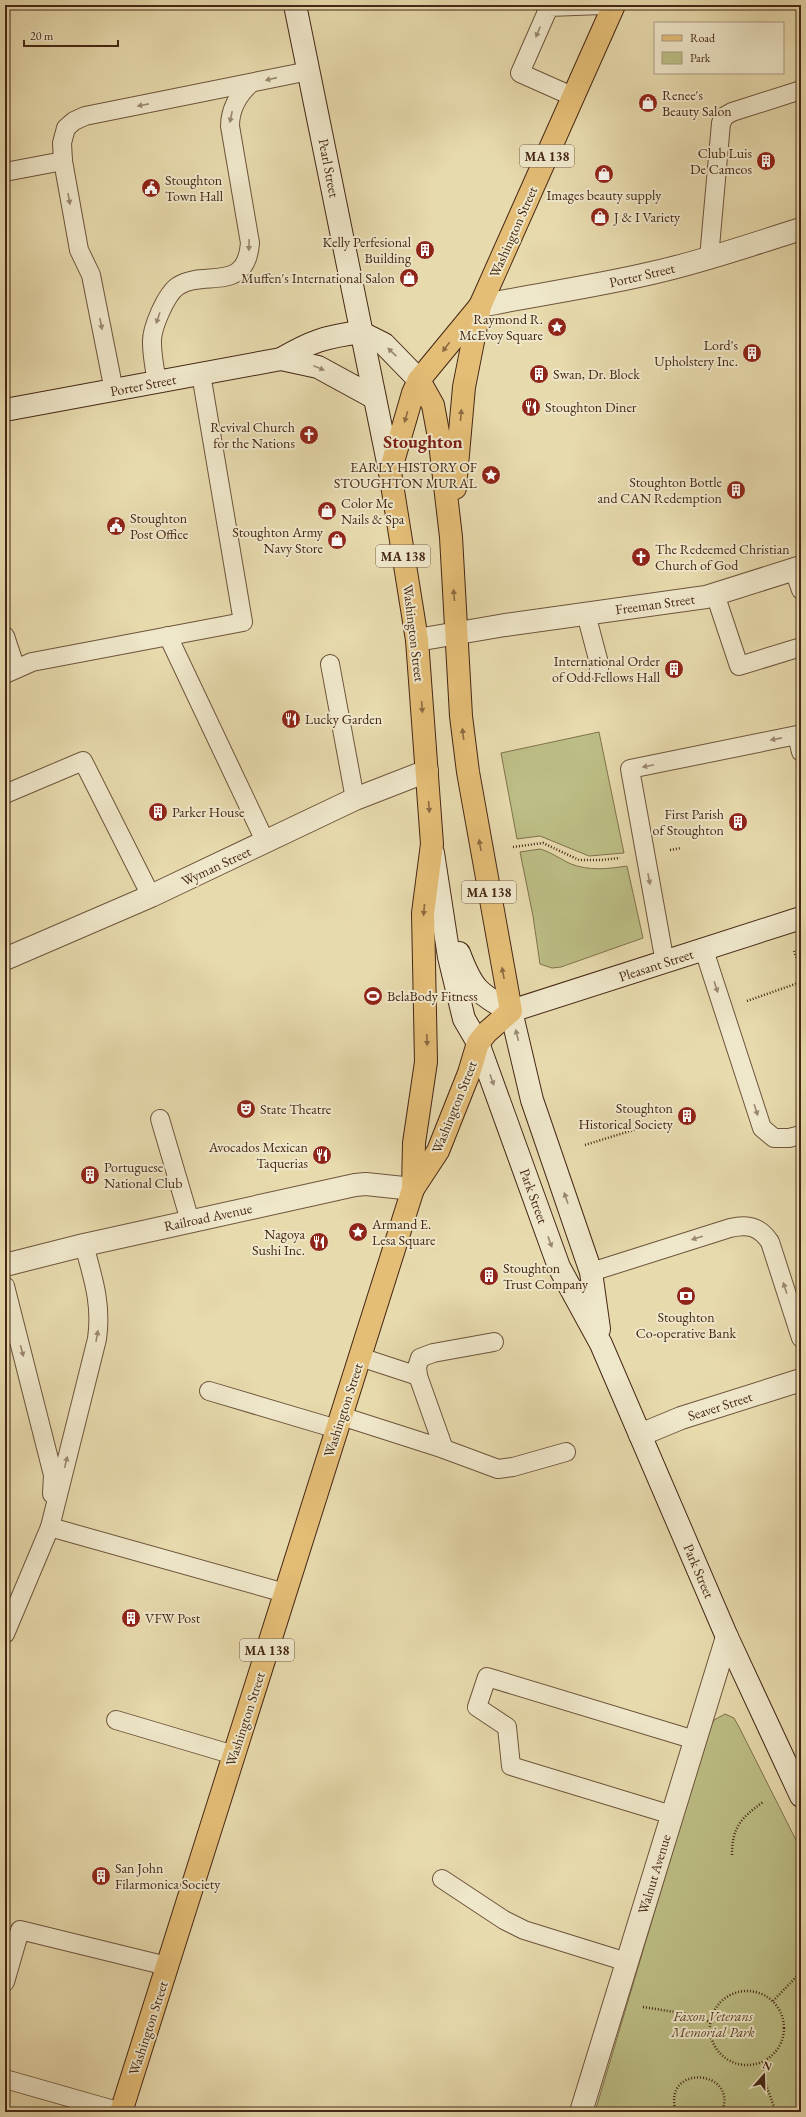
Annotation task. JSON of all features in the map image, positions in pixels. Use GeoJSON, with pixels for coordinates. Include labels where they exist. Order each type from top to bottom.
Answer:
{"type":"FeatureCollection","features":[{"type":"Feature","properties":{"kind":"main road","name":"Pearl Street"},"geometry":{"type":"LineString","coordinates":[[295,5],[373,397],[390,472]]}},
{"type":"Feature","properties":{"kind":"main road","name":"Washington Street"},"geometry":{"type":"LineString","coordinates":[[451,538],[464,387],[480,306],[614,5]]}},
{"type":"Feature","properties":{"kind":"main road","name":"Porter Street"},"geometry":{"type":"LineString","coordinates":[[480,306],[601,284],[709,258],[801,229]]}},
{"type":"Feature","properties":{"kind":"main road","name":"Washington Street"},"geometry":{"type":"LineString","coordinates":[[478,1043],[464,1019],[449,957],[432,844],[417,640],[390,472],[413,393],[419,380],[480,306]]}},
{"type":"Feature","properties":{"kind":"main road","name":"Porter Street"},"geometry":{"type":"LineString","coordinates":[[5,410],[281,359],[318,340],[360,332]]}},
{"type":"Feature","properties":{"kind":"main road","name":"MA 138"},"geometry":{"type":"LineString","coordinates":[[360,332],[384,344],[419,380]]}},
{"type":"Feature","properties":{"kind":"main road","name":"Porter Street"},"geometry":{"type":"LineString","coordinates":[[281,359],[318,367],[373,397]]}},
{"type":"Feature","properties":{"kind":"main road","name":"Washington Street"},"geometry":{"type":"LineString","coordinates":[[419,380],[433,405],[440,444],[451,538],[461,716],[468,772],[511,1011],[532,1100]]}},
{"type":"Feature","properties":{"kind":"main road","name":"Freeman Street"},"geometry":{"type":"LineString","coordinates":[[457,633],[505,624],[706,597],[798,568]]}},
{"type":"Feature","properties":{"kind":"main road"},"geometry":{"type":"LineString","coordinates":[[417,640],[457,633]]}},
{"type":"Feature","properties":{"kind":"main road","name":"Wyman Street"},"geometry":{"type":"LineString","coordinates":[[5,959],[151,896],[355,798],[427,771]]}},
{"type":"Feature","properties":{"kind":"main road","name":"Washington Street"},"geometry":{"type":"LineString","coordinates":[[413,1189],[414,1143],[426,1062],[423,913],[432,844]]}},
{"type":"Feature","properties":{"kind":"main road","name":"Washington Street"},"geometry":{"type":"LineString","coordinates":[[441,901],[469,978],[486,998],[511,1011]]}},
{"type":"Feature","properties":{"kind":"main road","name":"Pleasant Street"},"geometry":{"type":"LineString","coordinates":[[511,1011],[801,918]]}},
{"type":"Feature","properties":{"kind":"main road","name":"Washington Street"},"geometry":{"type":"LineString","coordinates":[[121,2112],[413,1189],[438,1151],[469,1073],[478,1043],[487,1032],[511,1011]]}},
{"type":"Feature","properties":{"kind":"main road","name":"Park Street"},"geometry":{"type":"LineString","coordinates":[[478,1043],[559,1267],[601,1344],[726,1637],[801,1796]]}},
{"type":"Feature","properties":{"kind":"main road","name":"Park Street"},"geometry":{"type":"LineString","coordinates":[[532,1100],[591,1272],[601,1344]]}},
{"type":"Feature","properties":{"kind":"main road","name":"Railroad Avenue"},"geometry":{"type":"LineString","coordinates":[[5,1265],[84,1245],[355,1185],[366,1184],[413,1189]]}},
{"type":"Feature","properties":{"kind":"main road","name":"Seaver Street"},"geometry":{"type":"LineString","coordinates":[[640,1434],[681,1418],[801,1380]]}},
{"type":"Feature","properties":{"kind":"main road","name":"Walnut Avenue"},"geometry":{"type":"LineString","coordinates":[[581,2112],[726,1637]]}},
{"type":"Feature","properties":{"kind":"lane"},"geometry":{"type":"LineString","coordinates":[[574,97],[520,73],[549,6],[602,5]]}},
{"type":"Feature","properties":{"kind":"lane"},"geometry":{"type":"LineString","coordinates":[[114,391],[91,275],[79,250],[63,161],[62,143],[66,128],[74,121],[85,116],[309,71]]}},
{"type":"Feature","properties":{"kind":"lane"},"geometry":{"type":"LineString","coordinates":[[157,383],[151,342],[161,311],[170,293],[178,286],[187,283],[233,274],[245,265],[248,258],[250,243],[230,119],[237,100],[250,84]]}},
{"type":"Feature","properties":{"kind":"lane"},"geometry":{"type":"LineString","coordinates":[[709,258],[721,123],[726,116],[732,112],[801,90]]}},
{"type":"Feature","properties":{"kind":"lane"},"geometry":{"type":"LineString","coordinates":[[5,172],[63,161]]}},
{"type":"Feature","properties":{"kind":"lane"},"geometry":{"type":"LineString","coordinates":[[5,636],[11,671],[32,662],[243,622],[201,374]]}},
{"type":"Feature","properties":{"kind":"lane"},"geometry":{"type":"LineString","coordinates":[[798,568],[801,590]]}},
{"type":"Feature","properties":{"kind":"lane"},"geometry":{"type":"LineString","coordinates":[[716,594],[739,666],[801,647]]}},
{"type":"Feature","properties":{"kind":"lane"},"geometry":{"type":"LineString","coordinates":[[586,614],[599,663],[599,672]]}},
{"type":"Feature","properties":{"kind":"lane"},"geometry":{"type":"LineString","coordinates":[[168,636],[266,842]]}},
{"type":"Feature","properties":{"kind":"lane"},"geometry":{"type":"LineString","coordinates":[[330,664],[355,798]]}},
{"type":"Feature","properties":{"kind":"lane"},"geometry":{"type":"LineString","coordinates":[[664,962],[630,770],[797,735],[801,752]]}},
{"type":"Feature","properties":{"kind":"lane"},"geometry":{"type":"LineString","coordinates":[[5,794],[83,762],[151,896]]}},
{"type":"Feature","properties":{"kind":"lane"},"geometry":{"type":"LineString","coordinates":[[704,950],[762,1128],[774,1138],[789,1138],[801,1135]]}},
{"type":"Feature","properties":{"kind":"lane"},"geometry":{"type":"LineString","coordinates":[[160,1119],[190,1221]]}},
{"type":"Feature","properties":{"kind":"lane"},"geometry":{"type":"LineString","coordinates":[[591,1272],[730,1228],[741,1225],[755,1227],[764,1234],[770,1242],[801,1338]]}},
{"type":"Feature","properties":{"kind":"lane"},"geometry":{"type":"LineString","coordinates":[[5,1634],[50,1528],[96,1339],[100,1319],[98,1297],[84,1245]]}},
{"type":"Feature","properties":{"kind":"lane"},"geometry":{"type":"LineString","coordinates":[[5,1286],[53,1475],[50,1528]]}},
{"type":"Feature","properties":{"kind":"lane"},"geometry":{"type":"LineString","coordinates":[[444,1449],[418,1376],[417,1367],[420,1358],[427,1355],[494,1342]]}},
{"type":"Feature","properties":{"kind":"lane"},"geometry":{"type":"LineString","coordinates":[[360,1357],[418,1376]]}},
{"type":"Feature","properties":{"kind":"lane"},"geometry":{"type":"LineString","coordinates":[[209,1391],[444,1449],[498,1468],[514,1467],[566,1452]]}},
{"type":"Feature","properties":{"kind":"lane"},"geometry":{"type":"LineString","coordinates":[[50,1528],[285,1593]]}},
{"type":"Feature","properties":{"kind":"lane"},"geometry":{"type":"LineString","coordinates":[[672,1815],[511,1766],[507,1727],[477,1707],[487,1677],[695,1740]]}},
{"type":"Feature","properties":{"kind":"lane"},"geometry":{"type":"LineString","coordinates":[[116,1720],[234,1755]]}},
{"type":"Feature","properties":{"kind":"lane"},"geometry":{"type":"LineString","coordinates":[[442,1879],[504,1920],[524,1930],[627,1962]]}},
{"type":"Feature","properties":{"kind":"lane"},"geometry":{"type":"LineString","coordinates":[[5,1982],[20,1930],[167,1966]]}},
{"type":"Feature","properties":{"kind":"lane"},"geometry":{"type":"LineString","coordinates":[[5,2079],[121,2112]]}},
{"type":"Feature","properties":{"kind":"path"},"geometry":{"type":"LineString","coordinates":[[513,847],[543,842],[569,856],[587,861],[645,854]]}},
{"type":"Feature","properties":{"kind":"path"},"geometry":{"type":"LineString","coordinates":[[794,951],[801,970]]}},
{"type":"Feature","properties":{"kind":"path"},"geometry":{"type":"LineString","coordinates":[[723,1009],[801,982]]}},
{"type":"Feature","properties":{"kind":"path"},"geometry":{"type":"LineString","coordinates":[[585,1145],[643,1127]]}},
{"type":"Feature","properties":{"kind":"path"},"geometry":{"type":"LineString","coordinates":[[732,1855],[732,1839],[737,1826],[746,1815],[763,1802]]}},
{"type":"Feature","properties":{"kind":"path"},"geometry":{"type":"LineString","coordinates":[[773,2001],[801,1972]]}},
{"type":"Feature","properties":{"kind":"path"},"geometry":{"type":"LineString","coordinates":[[745,1990],[756,1991],[773,2001],[782,2014],[785,2026],[784,2038],[778,2049],[764,2061],[747,2066],[734,2063],[723,2057],[715,2047],[710,2035],[710,2022],[714,2010],[722,2000],[733,1993],[745,1990]]}},
{"type":"Feature","properties":{"kind":"path"},"geometry":{"type":"LineString","coordinates":[[615,2001],[694,2014],[710,2022]]}},
{"type":"Feature","properties":{"kind":"path"},"geometry":{"type":"LineString","coordinates":[[764,2061],[766,2085],[776,2112]]}},
{"type":"Feature","properties":{"kind":"path"},"geometry":{"type":"LineString","coordinates":[[676,2112],[674,2096],[677,2088],[691,2077],[700,2076],[708,2078],[720,2088],[725,2103],[722,2112]]}},
{"type":"Feature","properties":{"kind":"green space"},"geometry":{"type":"Polygon","coordinates":[[[599,732],[624,853],[589,856],[540,836],[517,839],[501,753],[599,732]]]}},
{"type":"Feature","properties":{"kind":"green space"},"geometry":{"type":"Polygon","coordinates":[[[540,849],[571,864],[585,868],[606,869],[627,866],[643,938],[561,967],[552,968],[540,964],[533,916],[520,852],[540,849]]]}},
{"type":"Feature","properties":{"kind":"green space","name":"Faxon Veterans Memorial Park"},"geometry":{"type":"Polygon","coordinates":[[[725,1714],[734,1718],[801,1850],[801,2112],[595,2112],[709,1729],[714,1720],[725,1714]]]}},
{"type":"Feature","properties":{"kind":"place","name":"Renee's Beauty Salon"},"geometry":{"type":"Point","coordinates":[648,103]}},
{"type":"Feature","properties":{"kind":"place","name":"Club Luis De Cameos"},"geometry":{"type":"Point","coordinates":[766,161]}},
{"type":"Feature","properties":{"kind":"place","name":"Images beauty supply"},"geometry":{"type":"Point","coordinates":[604,174]}},
{"type":"Feature","properties":{"kind":"place","name":"Stoughton Town Hall"},"geometry":{"type":"Point","coordinates":[151,188]}},
{"type":"Feature","properties":{"kind":"place","name":"J & I Variety"},"geometry":{"type":"Point","coordinates":[600,217]}},
{"type":"Feature","properties":{"kind":"place","name":"Kelly Perfesional Building"},"geometry":{"type":"Point","coordinates":[425,250]}},
{"type":"Feature","properties":{"kind":"place","name":"Muffen's International Salon"},"geometry":{"type":"Point","coordinates":[409,278]}},
{"type":"Feature","properties":{"kind":"place","name":"Raymond R. McEvoy Square"},"geometry":{"type":"Point","coordinates":[557,327]}},
{"type":"Feature","properties":{"kind":"place","name":"Lord's Upholstery Inc."},"geometry":{"type":"Point","coordinates":[752,353]}},
{"type":"Feature","properties":{"kind":"place","name":"Swan, Dr. Block"},"geometry":{"type":"Point","coordinates":[539,374]}},
{"type":"Feature","properties":{"kind":"place","name":"Stoughton Diner"},"geometry":{"type":"Point","coordinates":[531,407]}},
{"type":"Feature","properties":{"kind":"place","name":"Revival Church for the Nations"},"geometry":{"type":"Point","coordinates":[309,435]}},
{"type":"Feature","properties":{"kind":"place","name":"EARLY HISTORY OF STOUGHTON MURAL"},"geometry":{"type":"Point","coordinates":[491,475]}},
{"type":"Feature","properties":{"kind":"place","name":"Stoughton Bottle and CAN Redemption"},"geometry":{"type":"Point","coordinates":[736,490]}},
{"type":"Feature","properties":{"kind":"place","name":"Color Me Nails & Spa"},"geometry":{"type":"Point","coordinates":[327,511]}},
{"type":"Feature","properties":{"kind":"place","name":"Stoughton Post Office"},"geometry":{"type":"Point","coordinates":[116,526]}},
{"type":"Feature","properties":{"kind":"place","name":"Stoughton Army Navy Store"},"geometry":{"type":"Point","coordinates":[337,540]}},
{"type":"Feature","properties":{"kind":"place","name":"The Redeemed Christian Church of God"},"geometry":{"type":"Point","coordinates":[641,557]}},
{"type":"Feature","properties":{"kind":"place","name":"International Order of Odd Fellows Hall"},"geometry":{"type":"Point","coordinates":[674,669]}},
{"type":"Feature","properties":{"kind":"place","name":"Lucky Garden"},"geometry":{"type":"Point","coordinates":[291,719]}},
{"type":"Feature","properties":{"kind":"place","name":"Parker House"},"geometry":{"type":"Point","coordinates":[158,812]}},
{"type":"Feature","properties":{"kind":"place","name":"First Parish of Stoughton"},"geometry":{"type":"Point","coordinates":[738,822]}},
{"type":"Feature","properties":{"kind":"place","name":"BelaBody Fitness"},"geometry":{"type":"Point","coordinates":[373,996]}},
{"type":"Feature","properties":{"kind":"place","name":"State Theatre"},"geometry":{"type":"Point","coordinates":[246,1109]}},
{"type":"Feature","properties":{"kind":"place","name":"Stoughton Historical Society"},"geometry":{"type":"Point","coordinates":[687,1116]}},
{"type":"Feature","properties":{"kind":"place","name":"Avocados Mexican Taquerias"},"geometry":{"type":"Point","coordinates":[322,1155]}},
{"type":"Feature","properties":{"kind":"place","name":"Portuguese National Club"},"geometry":{"type":"Point","coordinates":[90,1175]}},
{"type":"Feature","properties":{"kind":"place","name":"Armand E. Lesa Square"},"geometry":{"type":"Point","coordinates":[358,1232]}},
{"type":"Feature","properties":{"kind":"place","name":"Nagoya Sushi Inc."},"geometry":{"type":"Point","coordinates":[319,1242]}},
{"type":"Feature","properties":{"kind":"place","name":"Stoughton Trust Company"},"geometry":{"type":"Point","coordinates":[489,1276]}},
{"type":"Feature","properties":{"kind":"place","name":"Stoughton Co-operative Bank"},"geometry":{"type":"Point","coordinates":[686,1296]}},
{"type":"Feature","properties":{"kind":"place","name":"VFW Post"},"geometry":{"type":"Point","coordinates":[131,1618]}},
{"type":"Feature","properties":{"kind":"place","name":"San John Filarmonica Society"},"geometry":{"type":"Point","coordinates":[101,1876]}},
{"type":"Feature","properties":{"kind":"district","name":"Stoughton"},"geometry":{"type":"Point","coordinates":[423,442]}}]}
